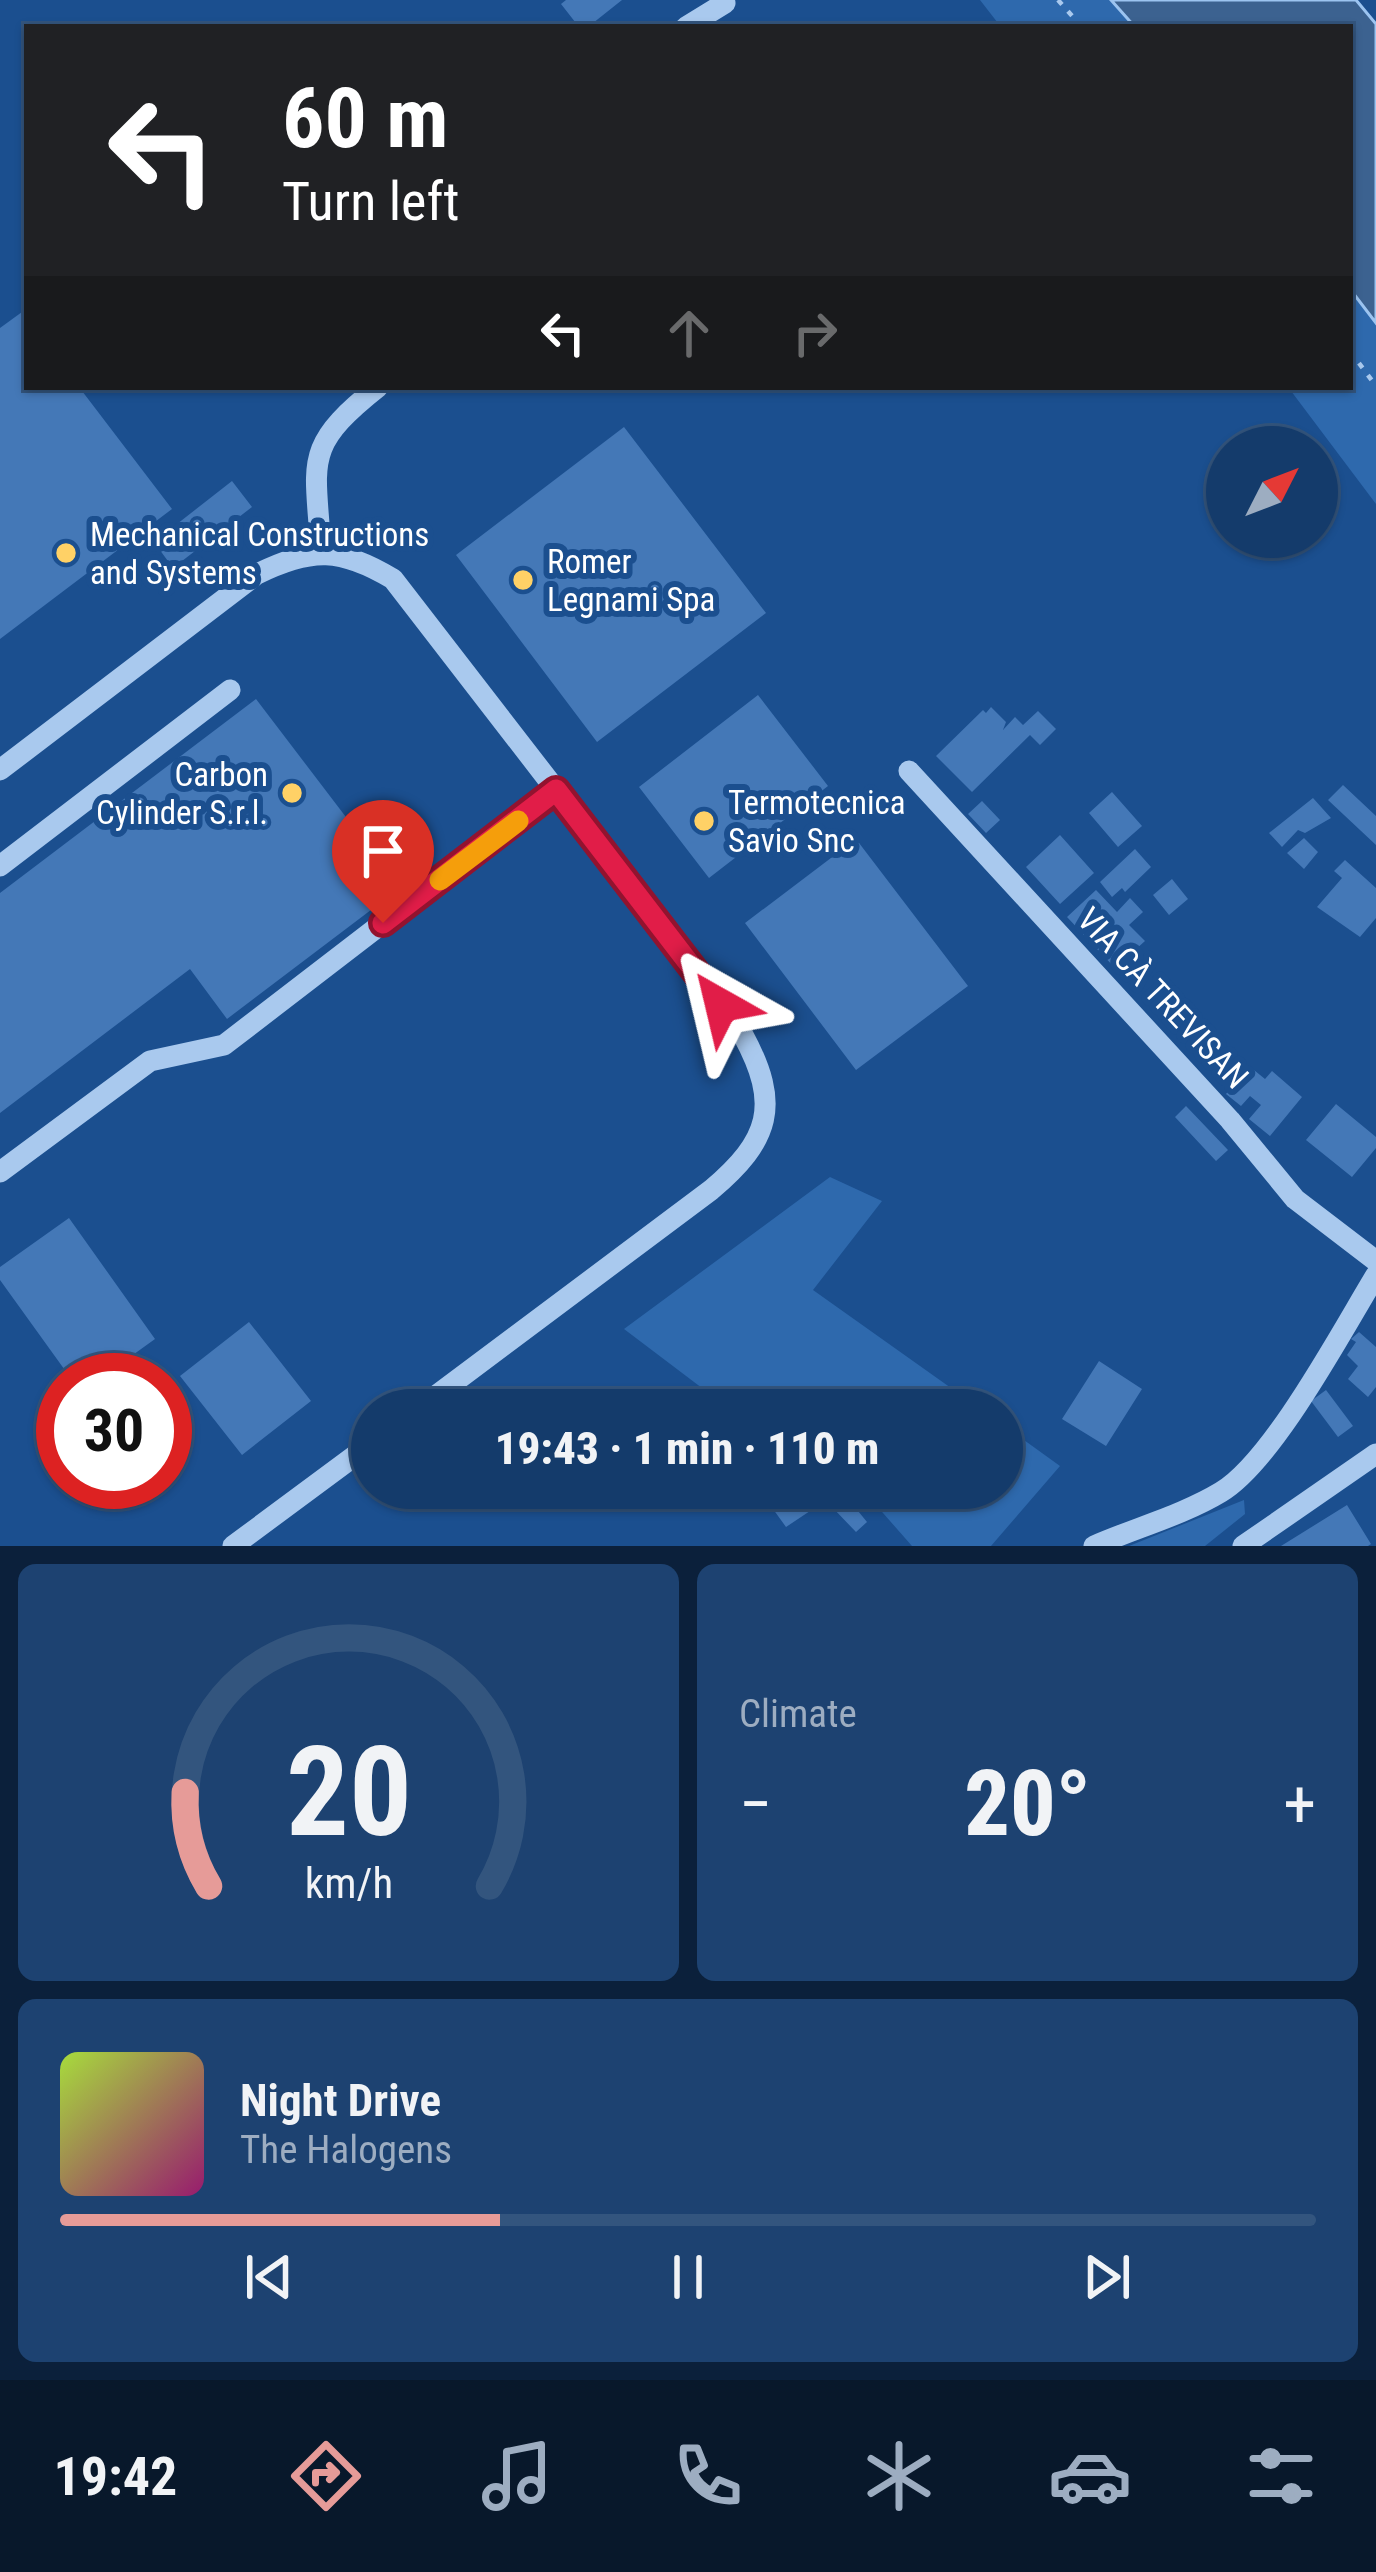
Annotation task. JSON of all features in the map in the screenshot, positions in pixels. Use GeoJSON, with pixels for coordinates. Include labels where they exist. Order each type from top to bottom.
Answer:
{"type":"FeatureCollection","features":[{"type":"Feature","properties":{"kind":"street"},"geometry":{"type":"LineString","coordinates":[[691,24],[725,3]]}},
{"type":"Feature","properties":{"kind":"street"},"geometry":{"type":"LineString","coordinates":[[321,553],[317,453],[337,420],[374,390]]}},
{"type":"Feature","properties":{"kind":"street"},"geometry":{"type":"LineString","coordinates":[[0,770],[257,574],[294,556],[321,553],[362,560],[393,579],[743,1035],[763,1071],[766,1100],[760,1132],[744,1162],[445,1389]]}},
{"type":"Feature","properties":{"kind":"street"},"geometry":{"type":"LineString","coordinates":[[0,866],[230,690]]}},
{"type":"Feature","properties":{"kind":"street","name":"VIA CÀ TREVISAN"},"geometry":{"type":"LineString","coordinates":[[909,771],[1230,1120],[1295,1199],[1376,1261]]}},
{"type":"Feature","properties":{"kind":"street"},"geometry":{"type":"LineString","coordinates":[[0,1172],[150,1061],[224,1046],[556,790]]}},
{"type":"Feature","properties":{"kind":"street"},"geometry":{"type":"LineString","coordinates":[[1094,1546],[1220,1493],[1242,1475],[1295,1406],[1376,1275]]}},
{"type":"Feature","properties":{"kind":"street"},"geometry":{"type":"LineString","coordinates":[[1243,1546],[1376,1454]]}},
{"type":"Feature","properties":{"kind":"street"},"geometry":{"type":"LineString","coordinates":[[233,1546],[351,1458]]}},
{"type":"Feature","properties":{"kind":"path"},"geometry":{"type":"LineString","coordinates":[[1058,0],[1079,24]]}},
{"type":"Feature","properties":{"kind":"path"},"geometry":{"type":"LineString","coordinates":[[1353,355],[1376,386]]}},
{"type":"Feature","properties":{"kind":"shaded area"},"geometry":{"type":"Polygon","coordinates":[[[980,0],[1111,0],[1132,24],[999,24],[980,0]]]}},
{"type":"Feature","properties":{"kind":"shaded area"},"geometry":{"type":"Polygon","coordinates":[[[1111,0],[1356,0],[1376,24],[1376,323],[1353,293],[1353,24],[1132,24],[1111,0]]]}},
{"type":"Feature","properties":{"kind":"shaded area"},"geometry":{"type":"Polygon","coordinates":[[[1353,293],[1376,323],[1376,504],[1338,453],[1338,426],[1317,426],[1290,390],[1353,390],[1353,293]]]}},
{"type":"Feature","properties":{"kind":"shaded area"},"geometry":{"type":"Polygon","coordinates":[[[830,1177],[882,1201],[813,1290],[952,1389],[703,1389],[624,1329],[830,1177]]]}},
{"type":"Feature","properties":{"kind":"shaded area"},"geometry":{"type":"Polygon","coordinates":[[[1023,1439],[1060,1466],[1023,1509],[1023,1439]]]}},
{"type":"Feature","properties":{"kind":"shaded area"},"geometry":{"type":"Polygon","coordinates":[[[1244,1500],[1245,1514],[1205,1546],[1129,1546],[1244,1500]]]}},
{"type":"Feature","properties":{"kind":"shaded area"},"geometry":{"type":"Polygon","coordinates":[[[879,1509],[1023,1509],[991,1546],[912,1546],[879,1509]]]}},
{"type":"Feature","properties":{"kind":"building"},"geometry":{"type":"Polygon","coordinates":[[[566,0],[622,0],[592,24],[577,24],[561,4],[566,0]]]}},
{"type":"Feature","properties":{"kind":"building"},"geometry":{"type":"Polygon","coordinates":[[[22,312],[24,390],[81,390],[172,509],[0,639],[0,328],[22,312]]]}},
{"type":"Feature","properties":{"kind":"building"},"geometry":{"type":"Polygon","coordinates":[[[624,427],[766,613],[597,742],[456,555],[624,427]]]}},
{"type":"Feature","properties":{"kind":"building"},"geometry":{"type":"Polygon","coordinates":[[[232,481],[252,507],[173,568],[154,542],[232,481]]]}},
{"type":"Feature","properties":{"kind":"building"},"geometry":{"type":"Polygon","coordinates":[[[758,695],[828,786],[709,878],[639,787],[758,695]]]}},
{"type":"Feature","properties":{"kind":"building"},"geometry":{"type":"Polygon","coordinates":[[[256,699],[400,888],[227,1019],[190,969],[0,1113],[0,893],[256,699]]]}},
{"type":"Feature","properties":{"kind":"building"},"geometry":{"type":"Polygon","coordinates":[[[991,707],[1006,722],[1003,730],[1015,717],[1023,725],[1038,711],[1056,729],[1040,745],[1030,735],[972,792],[936,756],[991,707]]]}},
{"type":"Feature","properties":{"kind":"building"},"geometry":{"type":"Polygon","coordinates":[[[1343,785],[1376,816],[1376,845],[1328,800],[1343,785]]]}},
{"type":"Feature","properties":{"kind":"building"},"geometry":{"type":"Polygon","coordinates":[[[1112,792],[1142,826],[1118,847],[1089,813],[1112,792]]]}},
{"type":"Feature","properties":{"kind":"building"},"geometry":{"type":"Polygon","coordinates":[[[1313,798],[1331,818],[1305,833],[1298,830],[1282,847],[1269,833],[1313,798]]]}},
{"type":"Feature","properties":{"kind":"building"},"geometry":{"type":"Polygon","coordinates":[[[982,801],[1000,820],[986,833],[968,814],[982,801]]]}},
{"type":"Feature","properties":{"kind":"building"},"geometry":{"type":"Polygon","coordinates":[[[1060,835],[1094,873],[1060,904],[1026,867],[1060,835]]]}},
{"type":"Feature","properties":{"kind":"building"},"geometry":{"type":"Polygon","coordinates":[[[1304,838],[1318,852],[1304,869],[1287,853],[1304,838]]]}},
{"type":"Feature","properties":{"kind":"building"},"geometry":{"type":"Polygon","coordinates":[[[856,839],[968,986],[856,1070],[745,923],[856,839]]]}},
{"type":"Feature","properties":{"kind":"building"},"geometry":{"type":"Polygon","coordinates":[[[1135,849],[1151,867],[1125,892],[1122,888],[1112,897],[1100,882],[1135,849]]]}},
{"type":"Feature","properties":{"kind":"building"},"geometry":{"type":"Polygon","coordinates":[[[1345,860],[1376,888],[1376,918],[1360,937],[1317,907],[1342,878],[1334,871],[1345,860]]]}},
{"type":"Feature","properties":{"kind":"building"},"geometry":{"type":"Polygon","coordinates":[[[1172,879],[1188,899],[1169,915],[1153,895],[1172,879]]]}},
{"type":"Feature","properties":{"kind":"building"},"geometry":{"type":"Polygon","coordinates":[[[1096,890],[1117,912],[1130,898],[1143,912],[1129,925],[1145,941],[1115,968],[1067,917],[1096,890]]]}},
{"type":"Feature","properties":{"kind":"building"},"geometry":{"type":"Polygon","coordinates":[[[1249,1066],[1265,1079],[1272,1071],[1302,1097],[1270,1136],[1249,1119],[1261,1105],[1250,1096],[1241,1106],[1226,1094],[1249,1066]]]}},
{"type":"Feature","properties":{"kind":"building"},"geometry":{"type":"Polygon","coordinates":[[[1336,1104],[1376,1137],[1376,1148],[1352,1177],[1306,1140],[1336,1104]]]}},
{"type":"Feature","properties":{"kind":"building"},"geometry":{"type":"Polygon","coordinates":[[[1186,1106],[1228,1150],[1216,1161],[1175,1117],[1186,1106]]]}},
{"type":"Feature","properties":{"kind":"building"},"geometry":{"type":"Polygon","coordinates":[[[69,1218],[155,1339],[136,1353],[53,1353],[0,1280],[0,1267],[69,1218]]]}},
{"type":"Feature","properties":{"kind":"building"},"geometry":{"type":"Polygon","coordinates":[[[249,1322],[311,1401],[242,1455],[192,1391],[192,1367],[249,1322]]]}},
{"type":"Feature","properties":{"kind":"building"},"geometry":{"type":"Polygon","coordinates":[[[1359,1332],[1376,1347],[1376,1387],[1368,1397],[1348,1379],[1358,1366],[1347,1355],[1356,1342],[1351,1339],[1359,1332]]]}},
{"type":"Feature","properties":{"kind":"building"},"geometry":{"type":"Polygon","coordinates":[[[1099,1361],[1142,1389],[1106,1446],[1062,1419],[1099,1361]]]}},
{"type":"Feature","properties":{"kind":"building"},"geometry":{"type":"Polygon","coordinates":[[[1326,1390],[1353,1426],[1338,1437],[1311,1401],[1326,1390]]]}},
{"type":"Feature","properties":{"kind":"building"},"geometry":{"type":"Polygon","coordinates":[[[1347,1505],[1368,1546],[1281,1546],[1347,1505]]]}},
{"type":"Feature","properties":{"kind":"building"},"geometry":{"type":"Polygon","coordinates":[[[773,1509],[809,1509],[810,1511],[786,1527],[773,1509]]]}},
{"type":"Feature","properties":{"kind":"building"},"geometry":{"type":"Polygon","coordinates":[[[834,1509],[856,1509],[867,1522],[856,1532],[834,1509]]]}},
{"type":"Feature","properties":{"kind":"slow traffic"},"geometry":{"type":"LineString","coordinates":[[440,880],[518,821]]}},
{"type":"Feature","properties":{"kind":"place","name":"Mechanical Constructions and Systems"},"geometry":{"type":"Point","coordinates":[66,553]}},
{"type":"Feature","properties":{"kind":"place","name":"Romer Legnami Spa"},"geometry":{"type":"Point","coordinates":[523,580]}},
{"type":"Feature","properties":{"kind":"place","name":"Carbon Cylinder S.r.l."},"geometry":{"type":"Point","coordinates":[292,793]}},
{"type":"Feature","properties":{"kind":"place","name":"Termotecnica Savio Snc"},"geometry":{"type":"Point","coordinates":[704,821]}},
{"type":"Feature","properties":{"kind":"route"},"geometry":{"type":"LineString","coordinates":[[383,923],[556,790],[721,1005]]}}]}
